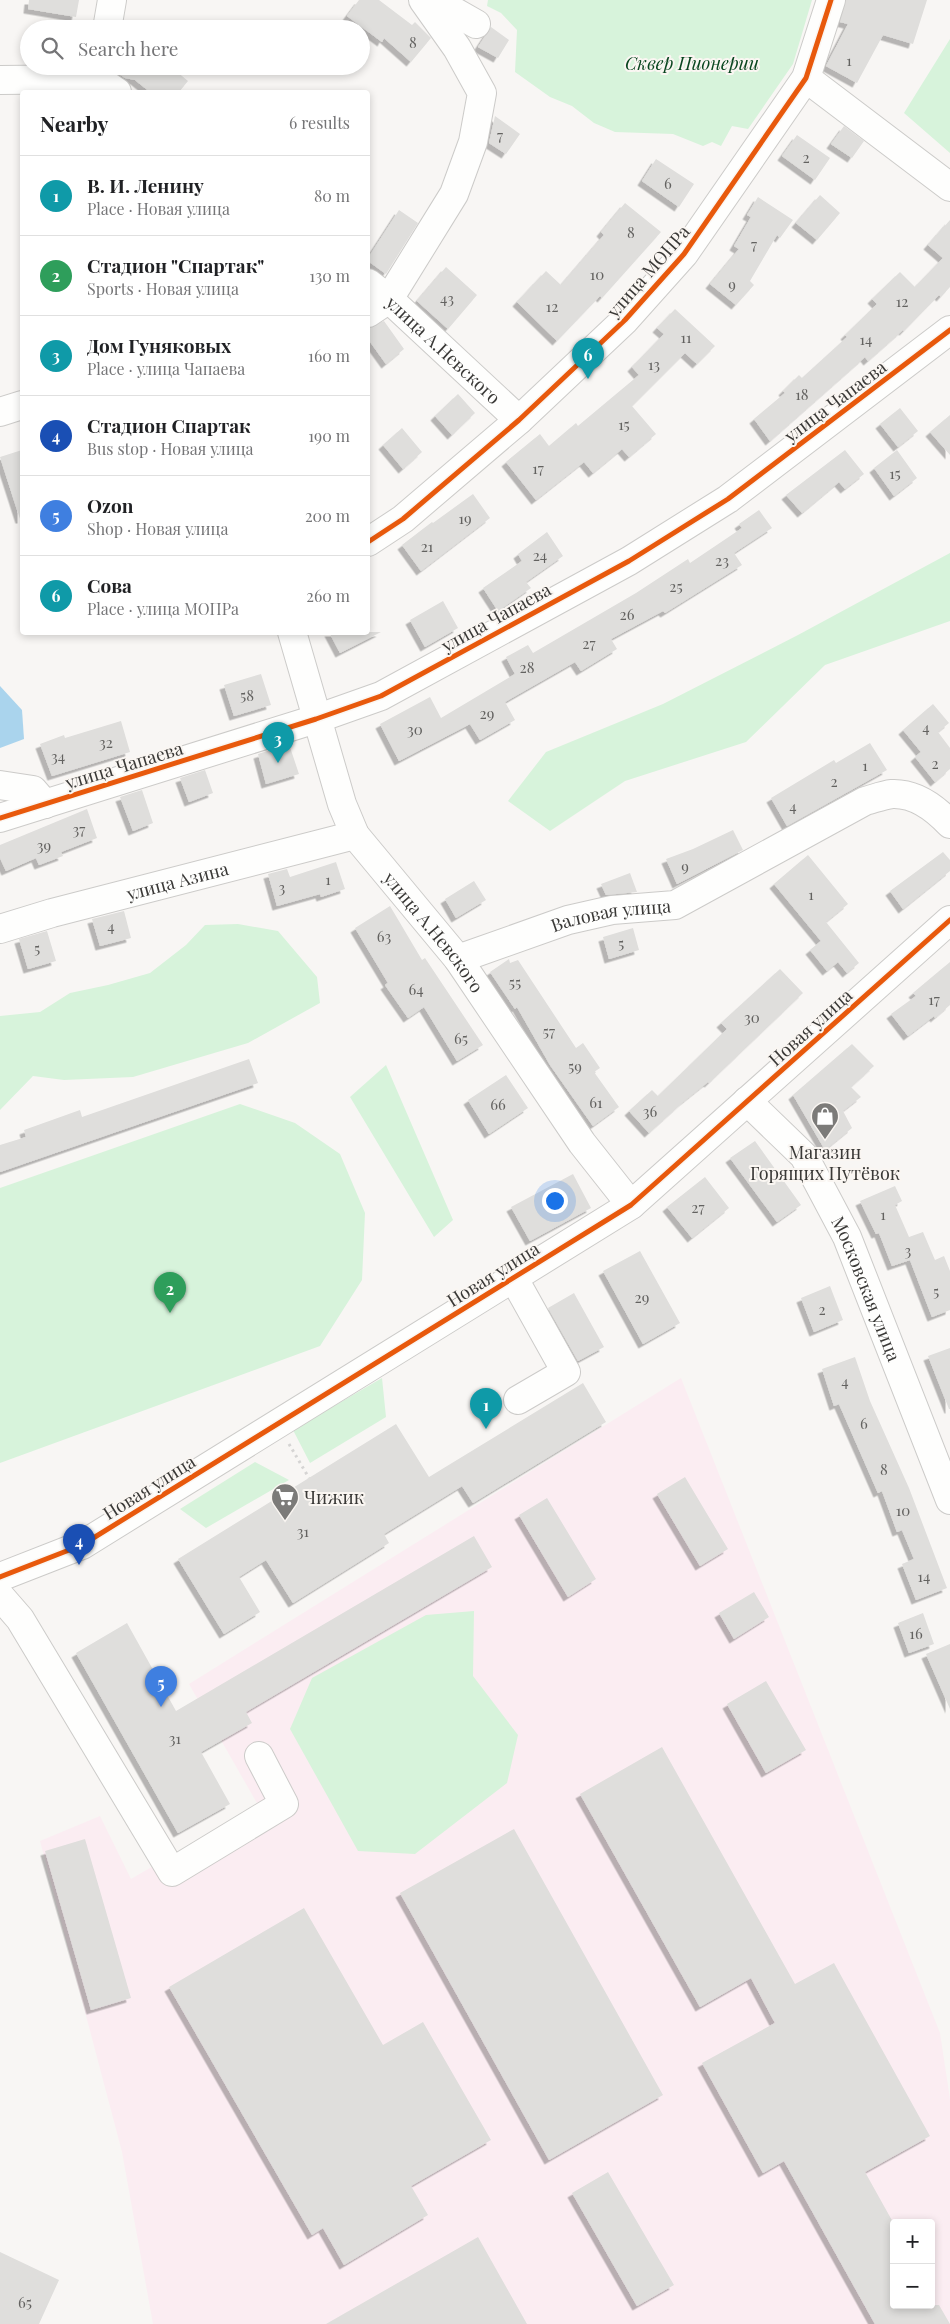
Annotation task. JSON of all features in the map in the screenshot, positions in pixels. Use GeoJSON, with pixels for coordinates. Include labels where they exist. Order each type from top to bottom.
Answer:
{"type":"FeatureCollection","features":[{"type":"Feature","properties":{"kind":"street"},"geometry":{"type":"LineString","coordinates":[[109,20],[112,0]]}},
{"type":"Feature","properties":{"kind":"street"},"geometry":{"type":"LineString","coordinates":[[378,306],[454,194],[473,142],[482,93],[457,48],[423,0]]}},
{"type":"Feature","properties":{"kind":"street"},"geometry":{"type":"LineString","coordinates":[[434,0],[476,24]]}},
{"type":"Feature","properties":{"kind":"street","name":"улица МОПРа"},"geometry":{"type":"LineString","coordinates":[[370,541],[403,519],[519,420],[625,320],[684,254],[806,78],[831,0]]}},
{"type":"Feature","properties":{"kind":"street"},"geometry":{"type":"LineString","coordinates":[[806,78],[950,187]]}},
{"type":"Feature","properties":{"kind":"street"},"geometry":{"type":"LineString","coordinates":[[0,80],[104,82]]}},
{"type":"Feature","properties":{"kind":"street","name":"улица А.Невского"},"geometry":{"type":"LineString","coordinates":[[370,288],[378,306],[519,420]]}},
{"type":"Feature","properties":{"kind":"street","name":"улица Чапаева"},"geometry":{"type":"LineString","coordinates":[[0,818],[316,719],[381,696],[629,561],[728,499],[950,330]]}},
{"type":"Feature","properties":{"kind":"street"},"geometry":{"type":"LineString","coordinates":[[0,412],[20,406]]}},
{"type":"Feature","properties":{"kind":"street","name":"улица А.Невского"},"geometry":{"type":"LineString","coordinates":[[293,635],[342,804],[355,835],[458,959],[582,1143],[631,1205]]}},
{"type":"Feature","properties":{"kind":"street"},"geometry":{"type":"LineString","coordinates":[[0,785],[33,790],[45,804]]}},
{"type":"Feature","properties":{"kind":"street","name":"Валовая улица"},"geometry":{"type":"LineString","coordinates":[[458,959],[568,920],[612,910],[675,906],[865,802],[892,794],[914,798],[936,808],[950,824]]}},
{"type":"Feature","properties":{"kind":"street","name":"улица Азина"},"geometry":{"type":"LineString","coordinates":[[0,929],[52,913],[355,835]]}},
{"type":"Feature","properties":{"kind":"street","name":"Новая улица"},"geometry":{"type":"LineString","coordinates":[[0,1578],[82,1545],[631,1205],[950,920]]}},
{"type":"Feature","properties":{"kind":"street","name":"Московская улица"},"geometry":{"type":"LineString","coordinates":[[747,1101],[804,1156],[847,1236],[950,1500]]}},
{"type":"Feature","properties":{"kind":"street"},"geometry":{"type":"LineString","coordinates":[[513,1277],[566,1372],[518,1400]]}},
{"type":"Feature","properties":{"kind":"street"},"geometry":{"type":"LineString","coordinates":[[0,1596],[20,1619],[172,1872],[284,1804],[259,1756]]}},
{"type":"Feature","properties":{"kind":"path"},"geometry":{"type":"LineString","coordinates":[[286,1439],[309,1478]]}},
{"type":"Feature","properties":{"kind":"shaded area"},"geometry":{"type":"Polygon","coordinates":[[[681,1378],[940,2033],[950,2099],[950,2324],[153,2324],[122,2152],[40,1841],[100,1816],[131,1879],[258,1805],[189,1684],[681,1378]]]}},
{"type":"Feature","properties":{"kind":"green space","name":"Сквер Пионерии"},"geometry":{"type":"Polygon","coordinates":[[[488,0],[812,0],[793,64],[748,129],[732,126],[721,146],[712,142],[703,146],[673,134],[615,132],[594,123],[572,106],[550,97],[515,72],[517,30],[501,13],[487,6],[488,0]]]}},
{"type":"Feature","properties":{"kind":"green space"},"geometry":{"type":"Polygon","coordinates":[[[950,39],[950,153],[904,113],[950,39]]]}},
{"type":"Feature","properties":{"kind":"green space"},"geometry":{"type":"Polygon","coordinates":[[[950,553],[950,621],[825,665],[746,742],[625,781],[550,831],[508,801],[546,752],[663,704],[798,635],[950,553]]]}},
{"type":"Feature","properties":{"kind":"green space"},"geometry":{"type":"Polygon","coordinates":[[[238,924],[278,931],[317,977],[320,1003],[248,1043],[133,1077],[64,1080],[33,1076],[0,1110],[0,1016],[40,1012],[70,993],[150,973],[186,945],[205,925],[238,924]]]}},
{"type":"Feature","properties":{"kind":"green space"},"geometry":{"type":"Polygon","coordinates":[[[386,1065],[453,1220],[434,1237],[350,1097],[386,1065]]]}},
{"type":"Feature","properties":{"kind":"green space"},"geometry":{"type":"Polygon","coordinates":[[[240,1104],[295,1123],[340,1154],[365,1213],[362,1280],[320,1346],[0,1463],[0,1188],[240,1104]]]}},
{"type":"Feature","properties":{"kind":"green space"},"geometry":{"type":"Polygon","coordinates":[[[382,1378],[386,1417],[310,1463],[293,1430],[382,1378]]]}},
{"type":"Feature","properties":{"kind":"green space"},"geometry":{"type":"Polygon","coordinates":[[[255,1462],[289,1480],[206,1528],[180,1509],[255,1462]]]}},
{"type":"Feature","properties":{"kind":"green space"},"geometry":{"type":"Polygon","coordinates":[[[474,1611],[473,1676],[518,1735],[507,1783],[415,1854],[358,1851],[290,1729],[312,1678],[426,1615],[474,1611]]]}},
{"type":"Feature","properties":{"kind":"water"},"geometry":{"type":"Polygon","coordinates":[[[0,686],[22,710],[24,739],[0,748],[0,686]]]}},
{"type":"Feature","properties":{"kind":"building"},"geometry":{"type":"Polygon","coordinates":[[[29,0],[79,0],[76,17],[28,9],[29,0]]]}},
{"type":"Feature","properties":{"kind":"building"},"geometry":{"type":"Polygon","coordinates":[[[359,0],[379,0],[412,25],[415,22],[431,38],[411,62],[384,38],[382,42],[370,33],[370,20],[352,20],[347,16],[359,0]]]}},
{"type":"Feature","properties":{"kind":"building"},"geometry":{"type":"Polygon","coordinates":[[[846,0],[927,0],[913,44],[883,35],[857,83],[826,66],[848,24],[840,22],[846,0]]]}},
{"type":"Feature","properties":{"kind":"building"},"geometry":{"type":"Polygon","coordinates":[[[491,27],[509,40],[498,58],[478,47],[491,27]]]}},
{"type":"Feature","properties":{"kind":"building"},"geometry":{"type":"Polygon","coordinates":[[[120,75],[181,75],[188,81],[181,90],[148,90],[135,80],[120,75]]]}},
{"type":"Feature","properties":{"kind":"building"},"geometry":{"type":"Polygon","coordinates":[[[495,116],[520,134],[506,154],[489,143],[495,116]]]}},
{"type":"Feature","properties":{"kind":"building"},"geometry":{"type":"Polygon","coordinates":[[[844,126],[864,141],[852,158],[831,144],[844,126]]]}},
{"type":"Feature","properties":{"kind":"building"},"geometry":{"type":"Polygon","coordinates":[[[797,135],[830,158],[815,180],[782,156],[797,135]]]}},
{"type":"Feature","properties":{"kind":"building"},"geometry":{"type":"Polygon","coordinates":[[[656,159],[694,184],[679,207],[642,181],[656,159]]]}},
{"type":"Feature","properties":{"kind":"building"},"geometry":{"type":"Polygon","coordinates":[[[820,195],[840,213],[817,240],[796,223],[820,195]]]}},
{"type":"Feature","properties":{"kind":"building"},"geometry":{"type":"Polygon","coordinates":[[[758,197],[793,220],[780,238],[777,235],[750,281],[754,285],[736,305],[710,284],[739,249],[734,246],[751,217],[747,215],[758,197]]]}},
{"type":"Feature","properties":{"kind":"building"},"geometry":{"type":"Polygon","coordinates":[[[625,203],[661,232],[602,298],[600,296],[557,341],[517,302],[546,271],[561,285],[604,235],[601,232],[625,203]]]}},
{"type":"Feature","properties":{"kind":"building"},"geometry":{"type":"Polygon","coordinates":[[[399,210],[418,223],[386,274],[370,262],[370,255],[399,210]]]}},
{"type":"Feature","properties":{"kind":"building"},"geometry":{"type":"Polygon","coordinates":[[[950,220],[950,287],[941,297],[939,295],[904,331],[868,361],[865,357],[770,441],[754,419],[785,393],[783,391],[799,375],[802,378],[847,337],[845,335],[877,304],[872,299],[900,272],[915,287],[943,258],[928,245],[950,220]]]}},
{"type":"Feature","properties":{"kind":"building"},"geometry":{"type":"Polygon","coordinates":[[[446,267],[477,295],[448,329],[417,301],[446,267]]]}},
{"type":"Feature","properties":{"kind":"building"},"geometry":{"type":"Polygon","coordinates":[[[675,309],[715,346],[697,364],[685,353],[632,406],[656,434],[629,457],[622,449],[593,473],[584,462],[536,500],[506,462],[540,434],[549,446],[576,423],[578,426],[639,375],[632,367],[664,334],[657,328],[675,309]]]}},
{"type":"Feature","properties":{"kind":"building"},"geometry":{"type":"Polygon","coordinates":[[[384,321],[404,349],[386,364],[370,342],[370,327],[384,321]]]}},
{"type":"Feature","properties":{"kind":"building"},"geometry":{"type":"Polygon","coordinates":[[[458,394],[475,413],[452,435],[435,416],[458,394]]]}},
{"type":"Feature","properties":{"kind":"building"},"geometry":{"type":"Polygon","coordinates":[[[900,408],[918,431],[898,447],[880,424],[900,408]]]}},
{"type":"Feature","properties":{"kind":"building"},"geometry":{"type":"Polygon","coordinates":[[[950,415],[950,455],[930,432],[950,415]]]}},
{"type":"Feature","properties":{"kind":"building"},"geometry":{"type":"Polygon","coordinates":[[[402,428],[422,452],[403,469],[383,445],[402,428]]]}},
{"type":"Feature","properties":{"kind":"building"},"geometry":{"type":"Polygon","coordinates":[[[845,450],[864,474],[845,489],[839,482],[802,513],[786,495],[845,450]]]}},
{"type":"Feature","properties":{"kind":"building"},"geometry":{"type":"Polygon","coordinates":[[[897,450],[917,478],[894,496],[874,468],[897,450]]]}},
{"type":"Feature","properties":{"kind":"building"},"geometry":{"type":"Polygon","coordinates":[[[20,451],[20,519],[0,457],[20,451]]]}},
{"type":"Feature","properties":{"kind":"building"},"geometry":{"type":"Polygon","coordinates":[[[473,494],[490,518],[421,571],[402,545],[473,494]]]}},
{"type":"Feature","properties":{"kind":"building"},"geometry":{"type":"Polygon","coordinates":[[[759,510],[772,528],[734,553],[742,565],[665,613],[663,611],[611,639],[617,649],[581,671],[575,662],[505,702],[515,720],[480,740],[470,724],[399,761],[380,724],[430,697],[441,718],[515,674],[506,657],[528,645],[533,653],[636,593],[688,559],[690,563],[742,528],[739,524],[759,510]]]}},
{"type":"Feature","properties":{"kind":"building"},"geometry":{"type":"Polygon","coordinates":[[[547,532],[563,556],[526,582],[531,588],[498,611],[483,588],[522,561],[518,554],[547,532]]]}},
{"type":"Feature","properties":{"kind":"building"},"geometry":{"type":"Polygon","coordinates":[[[443,601],[458,628],[425,647],[410,620],[443,601]]]}},
{"type":"Feature","properties":{"kind":"building"},"geometry":{"type":"Polygon","coordinates":[[[370,632],[381,632],[340,653],[331,635],[370,635],[370,632]]]}},
{"type":"Feature","properties":{"kind":"building"},"geometry":{"type":"Polygon","coordinates":[[[261,674],[271,705],[234,716],[224,685],[261,674]]]}},
{"type":"Feature","properties":{"kind":"building"},"geometry":{"type":"Polygon","coordinates":[[[933,704],[949,723],[938,732],[950,748],[950,769],[935,782],[915,757],[921,752],[903,730],[933,704]]]}},
{"type":"Feature","properties":{"kind":"building"},"geometry":{"type":"Polygon","coordinates":[[[121,721],[130,752],[52,776],[40,744],[64,735],[65,738],[121,721]]]}},
{"type":"Feature","properties":{"kind":"building"},"geometry":{"type":"Polygon","coordinates":[[[870,743],[887,770],[787,826],[771,798],[834,760],[836,763],[870,743]]]}},
{"type":"Feature","properties":{"kind":"building"},"geometry":{"type":"Polygon","coordinates":[[[289,744],[299,774],[266,784],[258,754],[289,744]]]}},
{"type":"Feature","properties":{"kind":"building"},"geometry":{"type":"Polygon","coordinates":[[[205,770],[213,793],[189,802],[180,778],[205,770]]]}},
{"type":"Feature","properties":{"kind":"building"},"geometry":{"type":"Polygon","coordinates":[[[142,790],[153,823],[133,831],[120,797],[142,790]]]}},
{"type":"Feature","properties":{"kind":"building"},"geometry":{"type":"Polygon","coordinates":[[[87,809],[97,838],[61,852],[63,856],[39,865],[36,858],[6,871],[0,858],[0,845],[87,809]]]}},
{"type":"Feature","properties":{"kind":"building"},"geometry":{"type":"Polygon","coordinates":[[[733,830],[743,850],[677,884],[666,859],[693,849],[733,830]]]}},
{"type":"Feature","properties":{"kind":"building"},"geometry":{"type":"Polygon","coordinates":[[[943,852],[950,860],[950,871],[903,909],[890,891],[943,852]]]}},
{"type":"Feature","properties":{"kind":"building"},"geometry":{"type":"Polygon","coordinates":[[[808,855],[848,904],[826,922],[859,963],[847,973],[838,962],[827,971],[810,950],[821,941],[774,884],[808,855]]]}},
{"type":"Feature","properties":{"kind":"building"},"geometry":{"type":"Polygon","coordinates":[[[336,862],[345,889],[321,897],[320,894],[277,906],[268,874],[287,869],[290,877],[336,862]]]}},
{"type":"Feature","properties":{"kind":"building"},"geometry":{"type":"Polygon","coordinates":[[[630,873],[637,892],[606,895],[601,884],[630,873]]]}},
{"type":"Feature","properties":{"kind":"building"},"geometry":{"type":"Polygon","coordinates":[[[474,881],[486,900],[456,918],[445,899],[474,881]]]}},
{"type":"Feature","properties":{"kind":"building"},"geometry":{"type":"Polygon","coordinates":[[[390,906],[422,960],[425,958],[483,1045],[457,1061],[424,1007],[408,1018],[385,985],[388,983],[355,928],[390,906]]]}},
{"type":"Feature","properties":{"kind":"building"},"geometry":{"type":"Polygon","coordinates":[[[124,911],[131,938],[100,946],[92,919],[124,911]]]}},
{"type":"Feature","properties":{"kind":"building"},"geometry":{"type":"Polygon","coordinates":[[[633,928],[639,950],[609,959],[603,937],[633,928]]]}},
{"type":"Feature","properties":{"kind":"building"},"geometry":{"type":"Polygon","coordinates":[[[47,931],[56,961],[28,969],[19,939],[47,931]]]}},
{"type":"Feature","properties":{"kind":"building"},"geometry":{"type":"Polygon","coordinates":[[[509,959],[510,963],[518,960],[576,1048],[583,1043],[600,1068],[594,1072],[619,1107],[593,1126],[550,1065],[517,1007],[515,1009],[490,972],[509,959]]]}},
{"type":"Feature","properties":{"kind":"building"},"geometry":{"type":"Polygon","coordinates":[[[950,962],[950,1005],[935,1018],[934,1016],[908,1036],[891,1014],[916,996],[913,993],[950,962]]]}},
{"type":"Feature","properties":{"kind":"building"},"geometry":{"type":"Polygon","coordinates":[[[780,969],[803,993],[709,1083],[683,1102],[649,1133],[629,1111],[652,1090],[658,1096],[727,1029],[721,1023],[780,969]]]}},
{"type":"Feature","properties":{"kind":"building"},"geometry":{"type":"Polygon","coordinates":[[[852,1044],[874,1066],[851,1087],[861,1097],[843,1111],[852,1128],[825,1150],[793,1095],[852,1044]]]}},
{"type":"Feature","properties":{"kind":"building"},"geometry":{"type":"Polygon","coordinates":[[[249,1059],[258,1083],[0,1172],[0,1145],[26,1137],[24,1130],[80,1110],[82,1117],[249,1059]]]}},
{"type":"Feature","properties":{"kind":"building"},"geometry":{"type":"Polygon","coordinates":[[[506,1075],[528,1108],[489,1134],[468,1100],[506,1075]]]}},
{"type":"Feature","properties":{"kind":"building"},"geometry":{"type":"Polygon","coordinates":[[[755,1141],[801,1205],[777,1222],[730,1158],[755,1141]]]}},
{"type":"Feature","properties":{"kind":"building"},"geometry":{"type":"Polygon","coordinates":[[[573,1174],[591,1208],[530,1241],[511,1207],[573,1174]]]}},
{"type":"Feature","properties":{"kind":"building"},"geometry":{"type":"Polygon","coordinates":[[[705,1177],[729,1208],[692,1238],[667,1207],[705,1177]]]}},
{"type":"Feature","properties":{"kind":"building"},"geometry":{"type":"Polygon","coordinates":[[[895,1186],[902,1201],[895,1205],[909,1237],[923,1232],[935,1260],[944,1256],[950,1271],[950,1310],[932,1317],[910,1260],[892,1266],[879,1233],[876,1234],[860,1201],[895,1186]]]}},
{"type":"Feature","properties":{"kind":"building"},"geometry":{"type":"Polygon","coordinates":[[[640,1251],[680,1323],[643,1344],[603,1271],[640,1251]]]}},
{"type":"Feature","properties":{"kind":"building"},"geometry":{"type":"Polygon","coordinates":[[[830,1286],[843,1320],[814,1332],[801,1298],[830,1286]]]}},
{"type":"Feature","properties":{"kind":"building"},"geometry":{"type":"Polygon","coordinates":[[[574,1293],[604,1347],[578,1361],[548,1308],[574,1293]]]}},
{"type":"Feature","properties":{"kind":"building"},"geometry":{"type":"Polygon","coordinates":[[[950,1348],[950,1409],[949,1409],[928,1356],[950,1348]]]}},
{"type":"Feature","properties":{"kind":"building"},"geometry":{"type":"Polygon","coordinates":[[[855,1357],[870,1401],[909,1488],[947,1588],[916,1600],[902,1564],[914,1559],[902,1530],[897,1532],[882,1491],[878,1493],[839,1404],[834,1406],[822,1369],[855,1357]]]}},
{"type":"Feature","properties":{"kind":"building"},"geometry":{"type":"Polygon","coordinates":[[[583,1383],[606,1422],[473,1503],[462,1486],[384,1534],[389,1543],[293,1603],[266,1560],[239,1577],[260,1612],[224,1634],[178,1559],[396,1424],[429,1477],[583,1383]]]}},
{"type":"Feature","properties":{"kind":"building"},"geometry":{"type":"Polygon","coordinates":[[[685,1477],[728,1549],[700,1566],[657,1494],[685,1477]]]}},
{"type":"Feature","properties":{"kind":"building"},"geometry":{"type":"Polygon","coordinates":[[[547,1498],[596,1579],[568,1597],[519,1515],[547,1498]]]}},
{"type":"Feature","properties":{"kind":"building"},"geometry":{"type":"Polygon","coordinates":[[[474,1536],[492,1567],[246,1712],[252,1723],[201,1752],[230,1804],[178,1833],[76,1653],[127,1623],[176,1711],[474,1536]]]}},
{"type":"Feature","properties":{"kind":"building"},"geometry":{"type":"Polygon","coordinates":[[[754,1592],[769,1617],[734,1639],[719,1613],[754,1592]]]}},
{"type":"Feature","properties":{"kind":"building"},"geometry":{"type":"Polygon","coordinates":[[[923,1613],[934,1644],[909,1653],[898,1623],[923,1613]]]}},
{"type":"Feature","properties":{"kind":"building"},"geometry":{"type":"Polygon","coordinates":[[[950,1644],[950,1709],[926,1654],[950,1644]]]}},
{"type":"Feature","properties":{"kind":"building"},"geometry":{"type":"Polygon","coordinates":[[[766,1681],[806,1750],[766,1773],[727,1704],[766,1681]]]}},
{"type":"Feature","properties":{"kind":"building"},"geometry":{"type":"Polygon","coordinates":[[[662,1747],[795,1984],[834,1963],[930,2136],[865,2172],[891,2219],[890,2309],[935,2309],[935,2305],[939,2305],[950,2324],[875,2324],[784,2161],[763,2173],[702,2063],[775,2023],[751,1978],[700,2007],[580,1794],[662,1747]]]}},
{"type":"Feature","properties":{"kind":"building"},"geometry":{"type":"Polygon","coordinates":[[[514,1829],[663,2095],[549,2160],[400,1893],[514,1829]]]}},
{"type":"Feature","properties":{"kind":"building"},"geometry":{"type":"Polygon","coordinates":[[[85,1839],[131,1998],[91,2010],[45,1851],[85,1839]]]}},
{"type":"Feature","properties":{"kind":"building"},"geometry":{"type":"Polygon","coordinates":[[[304,1908],[383,2045],[423,2022],[491,2140],[411,2186],[428,2215],[344,2265],[323,2228],[312,2235],[169,1987],[304,1908]]]}},
{"type":"Feature","properties":{"kind":"building"},"geometry":{"type":"Polygon","coordinates":[[[608,2172],[674,2285],[637,2306],[572,2193],[608,2172]]]}},
{"type":"Feature","properties":{"kind":"building"},"geometry":{"type":"Polygon","coordinates":[[[478,2237],[527,2324],[326,2324],[478,2237]]]}},
{"type":"Feature","properties":{"kind":"building"},"geometry":{"type":"Polygon","coordinates":[[[0,2252],[59,2280],[39,2324],[0,2324],[0,2252]]]}},
{"type":"Feature","properties":{"kind":"cycle path"},"geometry":{"type":"LineString","coordinates":[[370,541],[403,519],[519,420],[625,320],[684,254],[806,78],[831,0]]}},
{"type":"Feature","properties":{"kind":"cycle path"},"geometry":{"type":"LineString","coordinates":[[0,818],[316,719],[381,696],[629,561],[728,499],[950,330]]}},
{"type":"Feature","properties":{"kind":"cycle path"},"geometry":{"type":"LineString","coordinates":[[0,1577],[82,1545],[631,1205],[950,920]]}},
{"type":"Feature","properties":{"kind":"place","name":"Сова"},"geometry":{"type":"Point","coordinates":[588,379]}},
{"type":"Feature","properties":{"kind":"place","name":"Дом Гуняковых"},"geometry":{"type":"Point","coordinates":[278,763]}},
{"type":"Feature","properties":{"kind":"place","name":"Магазин Горящих Путёвок"},"geometry":{"type":"Point","coordinates":[825,1140]}},
{"type":"Feature","properties":{"kind":"place","name":"Стадион \"Спартак\""},"geometry":{"type":"Point","coordinates":[170,1313]}},
{"type":"Feature","properties":{"kind":"place","name":"В. И. Ленину"},"geometry":{"type":"Point","coordinates":[486,1429]}},
{"type":"Feature","properties":{"kind":"place","name":"Чижик"},"geometry":{"type":"Point","coordinates":[285,1521]}},
{"type":"Feature","properties":{"kind":"place","name":"Стадион Спартак"},"geometry":{"type":"Point","coordinates":[79,1565]}},
{"type":"Feature","properties":{"kind":"place","name":"Ozon"},"geometry":{"type":"Point","coordinates":[161,1707]}}]}
